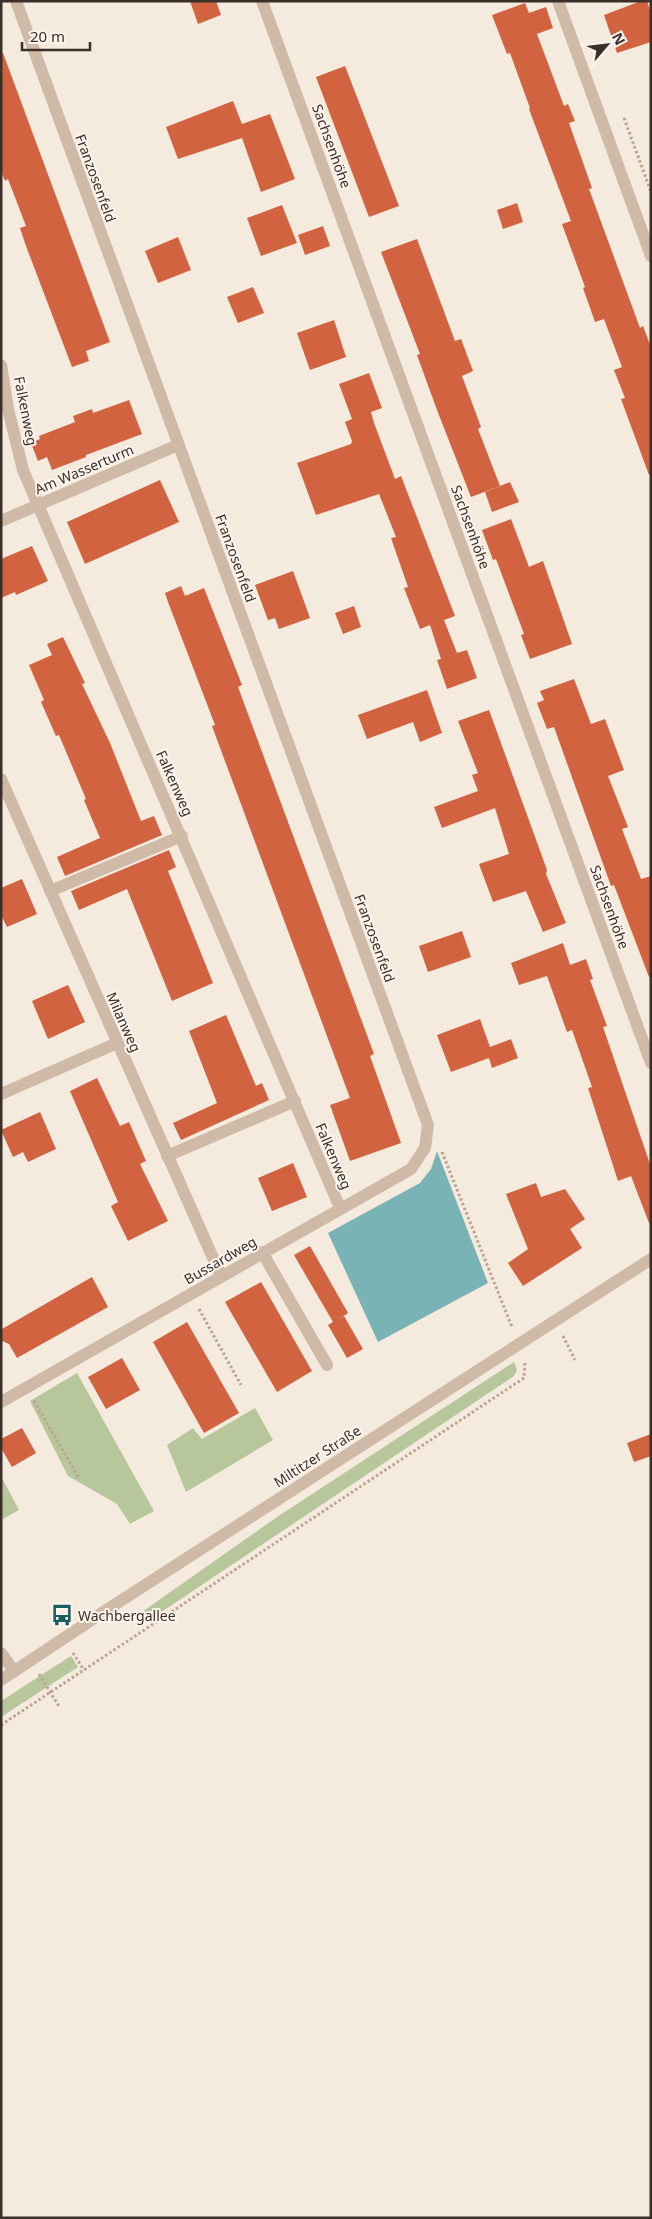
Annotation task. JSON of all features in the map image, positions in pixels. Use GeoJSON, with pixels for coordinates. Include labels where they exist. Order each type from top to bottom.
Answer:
{"type":"FeatureCollection","features":[{"type":"Feature","properties":{"kind":"street","name":"Franzosenfeld"},"geometry":{"type":"LineString","coordinates":[[16,1],[428,1127]]}},
{"type":"Feature","properties":{"kind":"street","name":"Sachsenhöhe"},"geometry":{"type":"LineString","coordinates":[[262,1],[651,1062]]}},
{"type":"Feature","properties":{"kind":"street"},"geometry":{"type":"LineString","coordinates":[[558,1],[651,256]]}},
{"type":"Feature","properties":{"kind":"street","name":"Falkenweg"},"geometry":{"type":"LineString","coordinates":[[1,365],[8,409],[23,470],[37,505],[182,836],[340,1208]]}},
{"type":"Feature","properties":{"kind":"street","name":"Am Wasserturm"},"geometry":{"type":"LineString","coordinates":[[1,521],[178,445]]}},
{"type":"Feature","properties":{"kind":"street","name":"Milanweg"},"geometry":{"type":"LineString","coordinates":[[1,779],[222,1276]]}},
{"type":"Feature","properties":{"kind":"street"},"geometry":{"type":"LineString","coordinates":[[50,890],[182,836]]}},
{"type":"Feature","properties":{"kind":"street"},"geometry":{"type":"LineString","coordinates":[[1,1094],[117,1043]]}},
{"type":"Feature","properties":{"kind":"street"},"geometry":{"type":"LineString","coordinates":[[167,1156],[295,1101]]}},
{"type":"Feature","properties":{"kind":"street","name":"Bussardweg"},"geometry":{"type":"LineString","coordinates":[[1,1402],[411,1169],[424,1148],[428,1127]]}},
{"type":"Feature","properties":{"kind":"street"},"geometry":{"type":"LineString","coordinates":[[262,1252],[327,1365]]}},
{"type":"Feature","properties":{"kind":"street","name":"Miltitzer Straße"},"geometry":{"type":"LineString","coordinates":[[1,1680],[115,1604],[651,1259]]}},
{"type":"Feature","properties":{"kind":"street"},"geometry":{"type":"LineString","coordinates":[[1,1653],[14,1671]]}},
{"type":"Feature","properties":{"kind":"path"},"geometry":{"type":"LineString","coordinates":[[624,118],[651,192]]}},
{"type":"Feature","properties":{"kind":"path"},"geometry":{"type":"LineString","coordinates":[[428,1127],[438,1140],[519,1344]]}},
{"type":"Feature","properties":{"kind":"path"},"geometry":{"type":"LineString","coordinates":[[190,1294],[241,1385]]}},
{"type":"Feature","properties":{"kind":"path"},"geometry":{"type":"LineString","coordinates":[[555,1340],[570,1330]]}},
{"type":"Feature","properties":{"kind":"path"},"geometry":{"type":"LineString","coordinates":[[562,1335],[575,1360]]}},
{"type":"Feature","properties":{"kind":"path"},"geometry":{"type":"LineString","coordinates":[[1,1725],[524,1378],[525,1360]]}},
{"type":"Feature","properties":{"kind":"path"},"geometry":{"type":"LineString","coordinates":[[31,1396],[79,1478]]}},
{"type":"Feature","properties":{"kind":"path"},"geometry":{"type":"LineString","coordinates":[[30,1661],[60,1708]]}},
{"type":"Feature","properties":{"kind":"green space"},"geometry":{"type":"Polygon","coordinates":[[[514,1362],[517,1370],[514,1376],[148,1621],[142,1612],[277,1517],[514,1362]]]}},
{"type":"Feature","properties":{"kind":"green space"},"geometry":{"type":"Polygon","coordinates":[[[77,1373],[154,1511],[130,1524],[117,1504],[68,1476],[30,1401],[77,1373]]]}},
{"type":"Feature","properties":{"kind":"green space"},"geometry":{"type":"Polygon","coordinates":[[[255,1408],[273,1440],[186,1492],[167,1445],[193,1428],[202,1439],[255,1408]]]}},
{"type":"Feature","properties":{"kind":"green space"},"geometry":{"type":"Polygon","coordinates":[[[1,1476],[19,1510],[1,1520],[1,1476]]]}},
{"type":"Feature","properties":{"kind":"green space"},"geometry":{"type":"Polygon","coordinates":[[[71,1656],[78,1667],[1,1717],[1,1701],[71,1656]]]}},
{"type":"Feature","properties":{"kind":"water"},"geometry":{"type":"Polygon","coordinates":[[[437,1151],[488,1283],[378,1342],[328,1233],[420,1183],[431,1169],[437,1151]]]}},
{"type":"Feature","properties":{"kind":"building"},"geometry":{"type":"Polygon","coordinates":[[[190,1],[216,1],[221,15],[198,24],[190,1]]]}},
{"type":"Feature","properties":{"kind":"building"},"geometry":{"type":"Polygon","coordinates":[[[641,1],[647,1],[651,13],[651,42],[617,53],[604,15],[641,1]]]}},
{"type":"Feature","properties":{"kind":"building"},"geometry":{"type":"Polygon","coordinates":[[[525,3],[529,13],[546,7],[553,28],[537,34],[564,106],[568,104],[575,121],[569,123],[592,188],[589,189],[640,328],[643,326],[651,347],[651,474],[649,475],[621,399],[625,398],[614,370],[622,367],[604,319],[595,322],[583,288],[585,287],[562,224],[571,221],[510,53],[507,54],[492,15],[525,3]]]}},
{"type":"Feature","properties":{"kind":"building"},"geometry":{"type":"Polygon","coordinates":[[[1,53],[3,53],[110,342],[86,351],[89,361],[72,367],[20,228],[26,226],[8,179],[5,181],[1,171],[1,53]]]}},
{"type":"Feature","properties":{"kind":"building"},"geometry":{"type":"Polygon","coordinates":[[[345,66],[399,206],[369,217],[316,77],[345,66]]]}},
{"type":"Feature","properties":{"kind":"building"},"geometry":{"type":"Polygon","coordinates":[[[233,101],[242,124],[270,114],[295,179],[261,192],[242,138],[178,159],[166,127],[233,101]]]}},
{"type":"Feature","properties":{"kind":"building"},"geometry":{"type":"Polygon","coordinates":[[[517,203],[523,222],[503,229],[497,210],[517,203]]]}},
{"type":"Feature","properties":{"kind":"building"},"geometry":{"type":"Polygon","coordinates":[[[282,205],[297,243],[261,256],[247,218],[282,205]]]}},
{"type":"Feature","properties":{"kind":"building"},"geometry":{"type":"Polygon","coordinates":[[[323,226],[330,246],[305,255],[298,235],[323,226]]]}},
{"type":"Feature","properties":{"kind":"building"},"geometry":{"type":"Polygon","coordinates":[[[178,237],[191,270],[158,283],[145,251],[178,237]]]}},
{"type":"Feature","properties":{"kind":"building"},"geometry":{"type":"Polygon","coordinates":[[[417,239],[455,341],[461,339],[473,371],[462,376],[481,427],[478,429],[500,486],[471,497],[437,410],[417,355],[420,354],[381,252],[417,239]]]}},
{"type":"Feature","properties":{"kind":"building"},"geometry":{"type":"Polygon","coordinates":[[[253,287],[264,313],[238,323],[227,297],[253,287]]]}},
{"type":"Feature","properties":{"kind":"building"},"geometry":{"type":"Polygon","coordinates":[[[334,320],[346,357],[310,370],[297,333],[334,320]]]}},
{"type":"Feature","properties":{"kind":"building"},"geometry":{"type":"Polygon","coordinates":[[[369,373],[382,408],[371,412],[374,423],[395,479],[401,476],[455,616],[444,620],[457,653],[467,650],[477,678],[447,689],[437,660],[441,659],[430,625],[420,629],[404,588],[408,587],[391,538],[396,537],[379,494],[316,515],[297,463],[351,444],[352,441],[345,422],[352,419],[339,384],[369,373]]]}},
{"type":"Feature","properties":{"kind":"building"},"geometry":{"type":"Polygon","coordinates":[[[129,400],[142,434],[52,470],[47,457],[38,461],[31,443],[40,439],[39,436],[75,422],[73,416],[92,409],[93,413],[129,400]]]}},
{"type":"Feature","properties":{"kind":"building"},"geometry":{"type":"Polygon","coordinates":[[[160,480],[179,522],[85,564],[67,522],[160,480]]]}},
{"type":"Feature","properties":{"kind":"building"},"geometry":{"type":"Polygon","coordinates":[[[510,482],[519,502],[492,512],[485,492],[510,482]]]}},
{"type":"Feature","properties":{"kind":"building"},"geometry":{"type":"Polygon","coordinates":[[[511,519],[529,567],[543,561],[572,644],[530,659],[521,635],[524,634],[496,559],[493,560],[482,530],[511,519]]]}},
{"type":"Feature","properties":{"kind":"building"},"geometry":{"type":"Polygon","coordinates":[[[32,546],[48,581],[16,595],[15,592],[1,598],[1,559],[32,546]]]}},
{"type":"Feature","properties":{"kind":"building"},"geometry":{"type":"Polygon","coordinates":[[[293,571],[310,618],[279,629],[275,618],[268,620],[255,585],[293,571]]]}},
{"type":"Feature","properties":{"kind":"building"},"geometry":{"type":"Polygon","coordinates":[[[181,586],[185,596],[204,588],[242,685],[238,687],[374,1054],[370,1056],[401,1143],[350,1161],[330,1105],[350,1098],[212,726],[215,725],[165,593],[181,586]]]}},
{"type":"Feature","properties":{"kind":"building"},"geometry":{"type":"Polygon","coordinates":[[[354,606],[361,627],[343,634],[335,613],[354,606]]]}},
{"type":"Feature","properties":{"kind":"building"},"geometry":{"type":"Polygon","coordinates":[[[63,637],[85,683],[82,684],[110,743],[141,821],[154,816],[162,835],[65,876],[57,857],[100,838],[59,735],[56,736],[41,702],[44,700],[29,665],[52,655],[47,644],[63,637]]]}},
{"type":"Feature","properties":{"kind":"building"},"geometry":{"type":"Polygon","coordinates":[[[574,679],[591,724],[605,719],[624,770],[608,776],[628,827],[622,829],[641,879],[651,876],[651,976],[649,977],[614,885],[611,886],[554,727],[547,729],[537,703],[544,700],[540,691],[574,679]]]}},
{"type":"Feature","properties":{"kind":"building"},"geometry":{"type":"Polygon","coordinates":[[[427,690],[442,733],[420,742],[413,722],[367,739],[358,715],[427,690]]]}},
{"type":"Feature","properties":{"kind":"building"},"geometry":{"type":"Polygon","coordinates":[[[489,710],[547,870],[546,874],[566,923],[543,932],[526,891],[493,902],[479,864],[509,854],[495,808],[442,828],[434,807],[478,791],[472,775],[478,773],[458,721],[489,710]]]}},
{"type":"Feature","properties":{"kind":"building"},"geometry":{"type":"Polygon","coordinates":[[[169,850],[176,867],[168,871],[213,983],[172,1001],[127,889],[79,910],[71,891],[169,850]]]}},
{"type":"Feature","properties":{"kind":"building"},"geometry":{"type":"Polygon","coordinates":[[[22,879],[37,914],[7,927],[1,915],[1,888],[22,879]]]}},
{"type":"Feature","properties":{"kind":"building"},"geometry":{"type":"Polygon","coordinates":[[[462,931],[471,957],[428,972],[419,946],[462,931]]]}},
{"type":"Feature","properties":{"kind":"building"},"geometry":{"type":"Polygon","coordinates":[[[563,943],[570,965],[586,959],[593,979],[590,980],[607,1026],[603,1027],[651,1167],[651,1223],[649,1223],[631,1176],[618,1181],[588,1088],[592,1087],[572,1030],[567,1032],[547,976],[519,985],[511,963],[563,943]]]}},
{"type":"Feature","properties":{"kind":"building"},"geometry":{"type":"Polygon","coordinates":[[[68,985],[85,1022],[48,1039],[32,1001],[68,985]]]}},
{"type":"Feature","properties":{"kind":"building"},"geometry":{"type":"Polygon","coordinates":[[[226,1015],[256,1086],[262,1083],[269,1100],[181,1140],[173,1123],[217,1103],[189,1031],[226,1015]]]}},
{"type":"Feature","properties":{"kind":"building"},"geometry":{"type":"Polygon","coordinates":[[[480,1019],[490,1047],[511,1039],[518,1058],[492,1068],[489,1058],[451,1072],[437,1035],[480,1019]]]}},
{"type":"Feature","properties":{"kind":"building"},"geometry":{"type":"Polygon","coordinates":[[[97,1078],[120,1126],[129,1122],[146,1161],[140,1164],[168,1221],[128,1241],[111,1206],[118,1202],[70,1091],[97,1078]]]}},
{"type":"Feature","properties":{"kind":"building"},"geometry":{"type":"Polygon","coordinates":[[[40,1112],[56,1149],[28,1162],[23,1152],[13,1157],[1,1130],[40,1112]]]}},
{"type":"Feature","properties":{"kind":"building"},"geometry":{"type":"Polygon","coordinates":[[[293,1163],[307,1197],[272,1211],[258,1178],[293,1163]]]}},
{"type":"Feature","properties":{"kind":"building"},"geometry":{"type":"Polygon","coordinates":[[[536,1183],[541,1197],[565,1189],[585,1219],[570,1229],[582,1248],[523,1286],[508,1263],[528,1249],[506,1194],[536,1183]]]}},
{"type":"Feature","properties":{"kind":"building"},"geometry":{"type":"Polygon","coordinates":[[[310,1246],[348,1313],[336,1321],[344,1316],[363,1349],[347,1358],[328,1325],[333,1322],[294,1255],[310,1246]]]}},
{"type":"Feature","properties":{"kind":"building"},"geometry":{"type":"Polygon","coordinates":[[[92,1277],[108,1307],[17,1358],[9,1344],[2,1341],[2,1329],[92,1277]]]}},
{"type":"Feature","properties":{"kind":"building"},"geometry":{"type":"Polygon","coordinates":[[[261,1282],[312,1371],[277,1392],[225,1302],[261,1282]]]}},
{"type":"Feature","properties":{"kind":"building"},"geometry":{"type":"Polygon","coordinates":[[[187,1322],[239,1413],[204,1433],[153,1342],[187,1322]]]}},
{"type":"Feature","properties":{"kind":"building"},"geometry":{"type":"Polygon","coordinates":[[[122,1358],[140,1390],[106,1409],[88,1377],[122,1358]]]}},
{"type":"Feature","properties":{"kind":"building"},"geometry":{"type":"Polygon","coordinates":[[[22,1428],[36,1453],[12,1467],[1,1448],[1,1439],[22,1428]]]}},
{"type":"Feature","properties":{"kind":"building"},"geometry":{"type":"Polygon","coordinates":[[[651,1434],[651,1456],[634,1462],[627,1443],[651,1434]]]}},
{"type":"Feature","properties":{"kind":"place","name":"Wachbergallee"},"geometry":{"type":"Point","coordinates":[62,1615]}}]}
